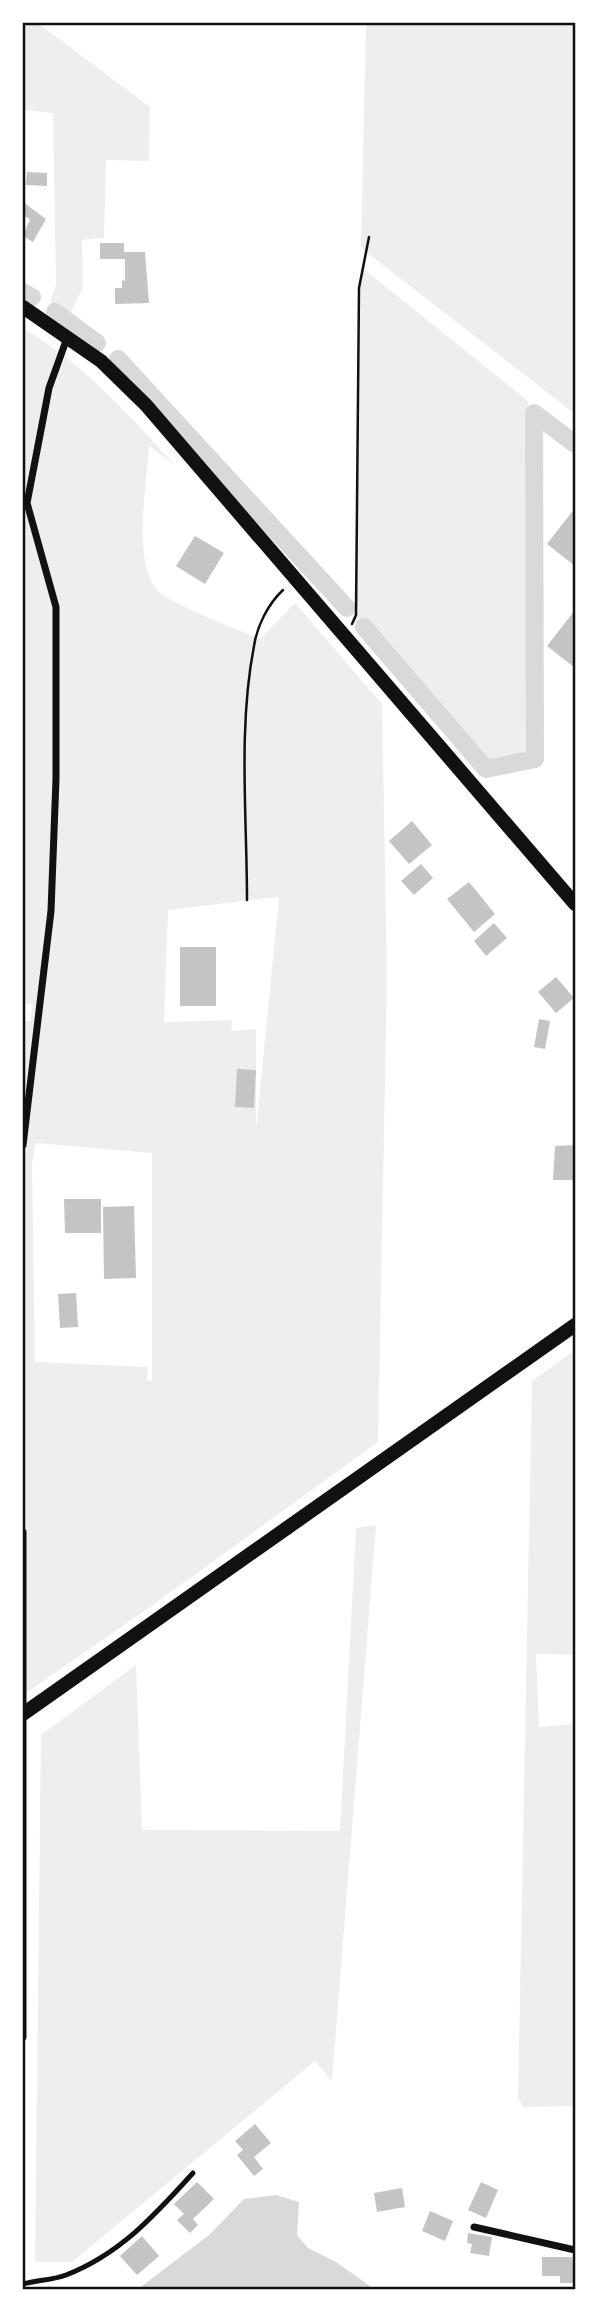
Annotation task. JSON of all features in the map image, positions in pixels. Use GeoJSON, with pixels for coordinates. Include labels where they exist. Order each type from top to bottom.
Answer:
{"type":"FeatureCollection","features":[{"type":"Feature","properties":{"kind":"main road"},"geometry":{"type":"LineString","coordinates":[[23,307],[101,361],[146,405],[575,904]]}},
{"type":"Feature","properties":{"kind":"main road"},"geometry":{"type":"LineString","coordinates":[[24,1713],[575,1325]]}},
{"type":"Feature","properties":{"kind":"street"},"geometry":{"type":"LineString","coordinates":[[23,1145],[51,911],[57,779],[56,607],[27,503],[49,388],[68,336]]}},
{"type":"Feature","properties":{"kind":"street"},"geometry":{"type":"LineString","coordinates":[[23,1532],[23,2036]]}},
{"type":"Feature","properties":{"kind":"street"},"geometry":{"type":"LineString","coordinates":[[474,2227],[575,2250]]}},
{"type":"Feature","properties":{"kind":"lane"},"geometry":{"type":"LineString","coordinates":[[23,2284],[64,2276],[113,2252],[158,2214],[193,2173]]}},
{"type":"Feature","properties":{"kind":"path"},"geometry":{"type":"LineString","coordinates":[[343,635],[356,615],[359,288],[369,237]]}},
{"type":"Feature","properties":{"kind":"path"},"geometry":{"type":"LineString","coordinates":[[247,900],[247,724],[254,645],[263,616],[279,594],[295,579]]}},
{"type":"Feature","properties":{"kind":"shaded area"},"geometry":{"type":"Polygon","coordinates":[[[23,23],[38,23],[150,107],[149,161],[106,160],[104,238],[82,240],[83,288],[64,325],[46,314],[56,285],[53,113],[23,110],[23,23]]]}},
{"type":"Feature","properties":{"kind":"shaded area"},"geometry":{"type":"Polygon","coordinates":[[[366,23],[575,23],[575,414],[361,248],[366,23]]]}},
{"type":"Feature","properties":{"kind":"shaded area"},"geometry":{"type":"Polygon","coordinates":[[[361,267],[528,401],[530,753],[478,765],[354,622],[361,267]]]}},
{"type":"Feature","properties":{"kind":"shaded area"},"geometry":{"type":"Polygon","coordinates":[[[23,328],[86,374],[176,466],[149,446],[143,541],[149,577],[157,590],[189,609],[260,639],[295,603],[382,704],[387,978],[378,1442],[153,1605],[23,1695],[23,1021],[30,1021],[33,1005],[23,1002],[23,328]],[[279,897],[168,910],[164,1022],[232,1020],[231,1031],[256,1029],[256,1131],[279,897]],[[36,1143],[32,1164],[35,1362],[148,1367],[147,1381],[152,1381],[152,1153],[36,1143]]]}},
{"type":"Feature","properties":{"kind":"shaded area"},"geometry":{"type":"Polygon","coordinates":[[[575,1350],[575,1655],[536,1654],[539,1727],[575,1724],[575,2106],[524,2107],[518,2098],[532,1381],[575,1350]]]}},
{"type":"Feature","properties":{"kind":"shaded area"},"geometry":{"type":"Polygon","coordinates":[[[376,1525],[332,2081],[315,2061],[72,2262],[35,2262],[41,1735],[136,1665],[142,1830],[340,1831],[356,1528],[376,1525]]]}},
{"type":"Feature","properties":{"kind":"shaded area"},"geometry":{"type":"Polygon","coordinates":[[[276,2195],[299,2202],[297,2235],[308,2248],[336,2262],[374,2289],[138,2289],[209,2235],[244,2199],[276,2195]]]}},
{"type":"Feature","properties":{"kind":"building"},"geometry":{"type":"Polygon","coordinates":[[[27,172],[47,173],[47,186],[26,185],[27,172]]]}},
{"type":"Feature","properties":{"kind":"building"},"geometry":{"type":"Polygon","coordinates":[[[23,202],[46,219],[33,242],[23,236],[30,219],[23,215],[23,202]]]}},
{"type":"Feature","properties":{"kind":"building"},"geometry":{"type":"Polygon","coordinates":[[[100,243],[124,243],[124,252],[145,252],[149,303],[115,304],[115,288],[122,288],[122,280],[125,281],[125,259],[100,259],[100,243]]]}},
{"type":"Feature","properties":{"kind":"building"},"geometry":{"type":"Polygon","coordinates":[[[575,508],[575,566],[547,544],[575,508]]]}},
{"type":"Feature","properties":{"kind":"building"},"geometry":{"type":"Polygon","coordinates":[[[195,536],[224,553],[205,584],[176,566],[195,536]]]}},
{"type":"Feature","properties":{"kind":"building"},"geometry":{"type":"Polygon","coordinates":[[[575,610],[575,668],[547,646],[575,610]]]}},
{"type":"Feature","properties":{"kind":"building"},"geometry":{"type":"Polygon","coordinates":[[[412,821],[432,845],[409,864],[389,841],[412,821]]]}},
{"type":"Feature","properties":{"kind":"building"},"geometry":{"type":"Polygon","coordinates":[[[421,864],[433,878],[414,895],[401,881],[421,864]]]}},
{"type":"Feature","properties":{"kind":"building"},"geometry":{"type":"Polygon","coordinates":[[[469,882],[495,914],[474,932],[447,899],[469,882]]]}},
{"type":"Feature","properties":{"kind":"building"},"geometry":{"type":"Polygon","coordinates":[[[494,923],[507,938],[486,956],[474,941],[494,923]]]}},
{"type":"Feature","properties":{"kind":"building"},"geometry":{"type":"Polygon","coordinates":[[[180,947],[216,947],[216,1006],[180,1006],[180,947]]]}},
{"type":"Feature","properties":{"kind":"building"},"geometry":{"type":"Polygon","coordinates":[[[556,977],[574,998],[556,1013],[538,992],[556,977]]]}},
{"type":"Feature","properties":{"kind":"building"},"geometry":{"type":"Polygon","coordinates":[[[539,1019],[550,1021],[545,1049],[534,1047],[539,1019]]]}},
{"type":"Feature","properties":{"kind":"building"},"geometry":{"type":"Polygon","coordinates":[[[237,1069],[256,1070],[254,1108],[235,1107],[237,1069]]]}},
{"type":"Feature","properties":{"kind":"building"},"geometry":{"type":"Polygon","coordinates":[[[575,1145],[575,1180],[553,1180],[555,1146],[575,1145]]]}},
{"type":"Feature","properties":{"kind":"building"},"geometry":{"type":"Polygon","coordinates":[[[64,1199],[101,1199],[101,1233],[65,1233],[64,1199]]]}},
{"type":"Feature","properties":{"kind":"building"},"geometry":{"type":"Polygon","coordinates":[[[134,1206],[136,1278],[104,1279],[103,1207],[134,1206]]]}},
{"type":"Feature","properties":{"kind":"building"},"geometry":{"type":"Polygon","coordinates":[[[76,1293],[78,1327],[60,1328],[58,1294],[76,1293]]]}},
{"type":"Feature","properties":{"kind":"building"},"geometry":{"type":"Polygon","coordinates":[[[255,2124],[271,2143],[254,2157],[263,2169],[254,2176],[237,2155],[243,2150],[235,2141],[255,2124]]]}},
{"type":"Feature","properties":{"kind":"building"},"geometry":{"type":"Polygon","coordinates":[[[197,2182],[214,2199],[193,2219],[198,2225],[190,2233],[177,2220],[184,2214],[174,2204],[197,2182]]]}},
{"type":"Feature","properties":{"kind":"building"},"geometry":{"type":"Polygon","coordinates":[[[481,2182],[498,2190],[486,2218],[468,2210],[481,2182]]]}},
{"type":"Feature","properties":{"kind":"building"},"geometry":{"type":"Polygon","coordinates":[[[402,2188],[405,2207],[377,2212],[374,2193],[402,2188]]]}},
{"type":"Feature","properties":{"kind":"building"},"geometry":{"type":"Polygon","coordinates":[[[430,2211],[453,2221],[445,2241],[422,2231],[430,2211]]]}},
{"type":"Feature","properties":{"kind":"building"},"geometry":{"type":"Polygon","coordinates":[[[468,2233],[492,2237],[489,2256],[470,2253],[472,2244],[467,2243],[468,2233]]]}},
{"type":"Feature","properties":{"kind":"building"},"geometry":{"type":"Polygon","coordinates":[[[142,2236],[159,2256],[137,2275],[120,2256],[142,2236]]]}},
{"type":"Feature","properties":{"kind":"building"},"geometry":{"type":"Polygon","coordinates":[[[542,2257],[572,2257],[575,2283],[560,2283],[560,2276],[542,2276],[542,2257]]]}},
{"type":"Feature","properties":{"kind":"waterway"},"geometry":{"type":"LineString","coordinates":[[23,292],[32,297]]}},
{"type":"Feature","properties":{"kind":"waterway"},"geometry":{"type":"LineString","coordinates":[[55,312],[97,343]]}},
{"type":"Feature","properties":{"kind":"waterway"},"geometry":{"type":"LineString","coordinates":[[118,359],[347,608]]}},
{"type":"Feature","properties":{"kind":"waterway"},"geometry":{"type":"LineString","coordinates":[[364,627],[486,769],[535,759],[534,413],[575,444]]}}]}
